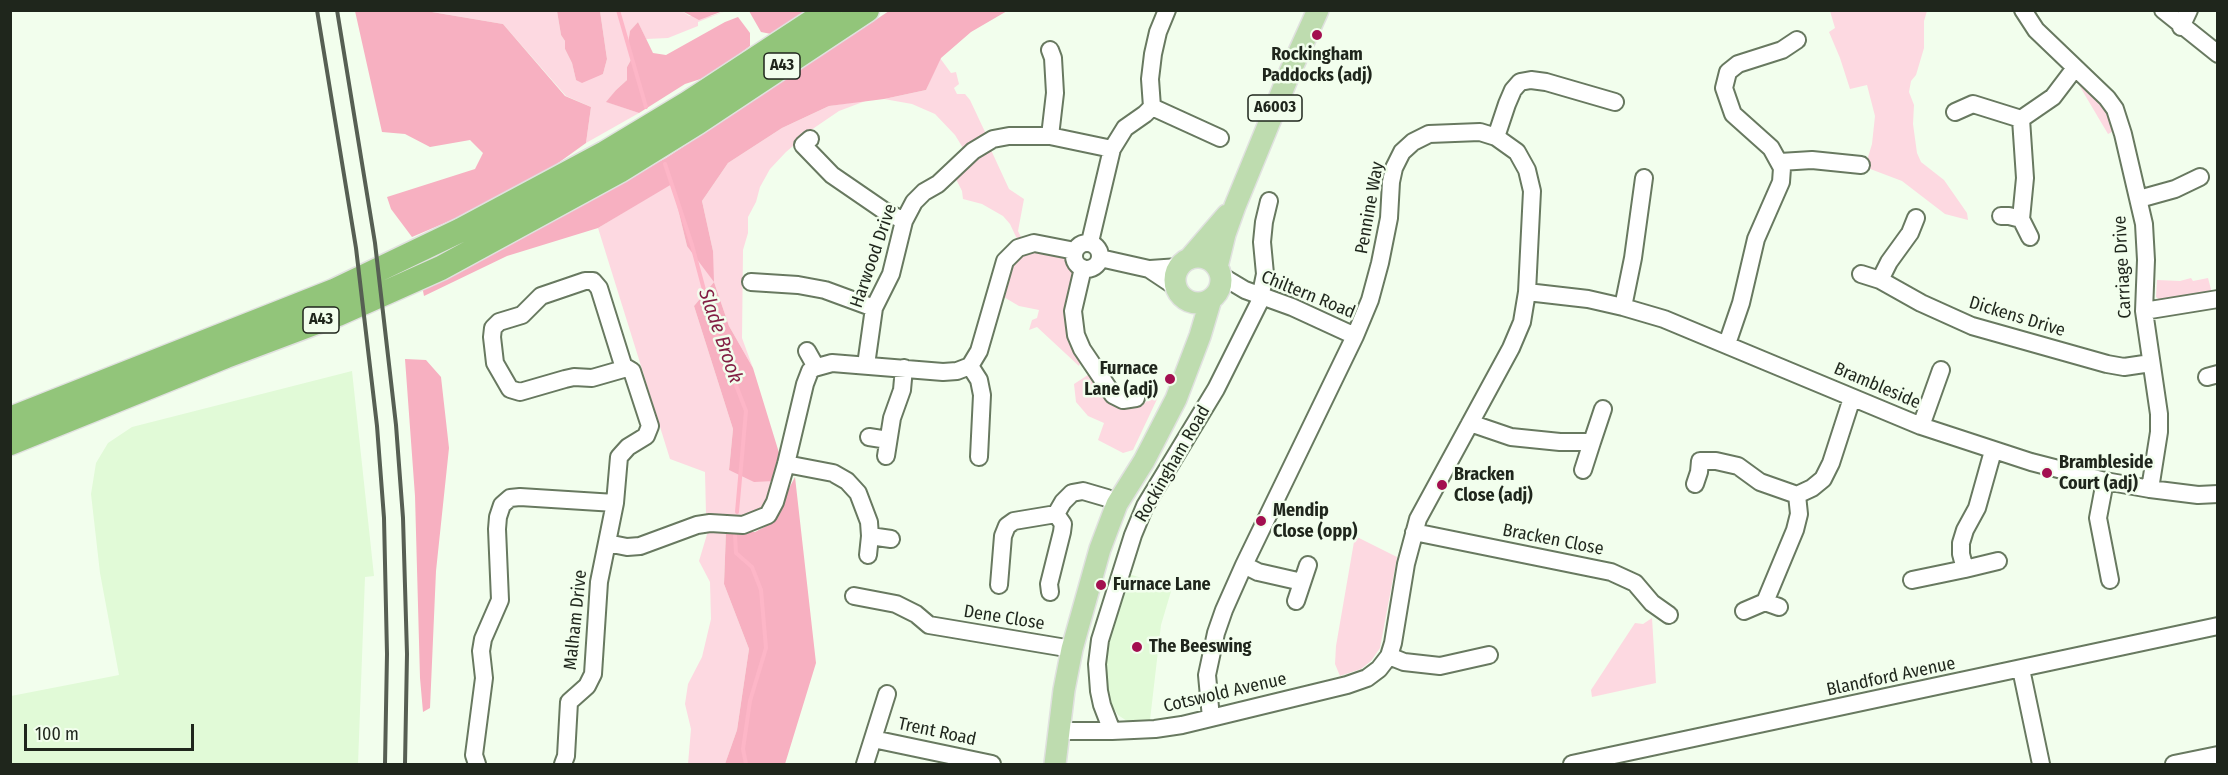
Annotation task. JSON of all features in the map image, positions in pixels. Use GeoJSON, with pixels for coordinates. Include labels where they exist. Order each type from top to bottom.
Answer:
{"type":"FeatureCollection","features":[{"type":"Feature","properties":{"kind":"highway","name":"A43"},"geometry":{"type":"LineString","coordinates":[[10,419],[334,291],[460,230],[605,153],[688,103],[830,10]]}},
{"type":"Feature","properties":{"kind":"highway","name":"A43"},"geometry":{"type":"LineString","coordinates":[[10,443],[226,356],[338,314],[441,268],[619,171],[698,122],[867,10]]}},
{"type":"Feature","properties":{"kind":"main road","name":"Rockingham Road"},"geometry":{"type":"LineString","coordinates":[[1055,765],[1072,649],[1089,586],[1117,504],[1144,461],[1176,399],[1200,336],[1216,284],[1225,234],[1235,206],[1318,10]]}},
{"type":"Feature","properties":{"kind":"main road","name":"Rockingham Road"},"geometry":{"type":"LineString","coordinates":[[1186,371],[1190,322],[1181,278],[1235,206]]}},
{"type":"Feature","properties":{"kind":"main road"},"geometry":{"type":"LineString","coordinates":[[1204,258],[1216,284],[1197,303],[1181,278],[1204,258]]}},
{"type":"Feature","properties":{"kind":"street"},"geometry":{"type":"LineString","coordinates":[[1090,242],[1112,149],[1125,128],[1152,107],[1150,79],[1153,54],[1158,32],[1167,10]]}},
{"type":"Feature","properties":{"kind":"street","name":"Carriage Drive"},"geometry":{"type":"LineString","coordinates":[[2022,10],[2036,30],[2096,86],[2115,109],[2144,224],[2146,254],[2144,311],[2159,414],[2159,432],[2150,489]]}},
{"type":"Feature","properties":{"kind":"street"},"geometry":{"type":"LineString","coordinates":[[2163,10],[2181,27],[2217,54]]}},
{"type":"Feature","properties":{"kind":"street"},"geometry":{"type":"LineString","coordinates":[[2181,27],[2189,10]]}},
{"type":"Feature","properties":{"kind":"street"},"geometry":{"type":"LineString","coordinates":[[1727,344],[1741,303],[1748,241],[1781,182],[1780,162],[1760,136],[1733,114],[1724,88],[1728,72],[1738,64],[1782,50],[1797,40]]}},
{"type":"Feature","properties":{"kind":"street"},"geometry":{"type":"LineString","coordinates":[[1050,50],[1053,58],[1055,93],[1050,136]]}},
{"type":"Feature","properties":{"kind":"street"},"geometry":{"type":"LineString","coordinates":[[2021,119],[2053,98],[2075,68]]}},
{"type":"Feature","properties":{"kind":"street"},"geometry":{"type":"LineString","coordinates":[[1489,655],[1440,666],[1410,663],[1389,656],[1414,532],[1432,490],[1511,348],[1522,322],[1527,292],[1532,191],[1527,170],[1517,152],[1496,137],[1513,90],[1520,82],[1531,80],[1546,82],[1615,102]]}},
{"type":"Feature","properties":{"kind":"street"},"geometry":{"type":"LineString","coordinates":[[1955,112],[1974,97],[2021,119]]}},
{"type":"Feature","properties":{"kind":"street"},"geometry":{"type":"LineString","coordinates":[[1152,107],[1220,138]]}},
{"type":"Feature","properties":{"kind":"street"},"geometry":{"type":"LineString","coordinates":[[2021,119],[2025,178],[2021,219],[2030,237]]}},
{"type":"Feature","properties":{"kind":"street","name":"Pennine Way"},"geometry":{"type":"LineString","coordinates":[[1211,718],[1207,689],[1209,661],[1224,610],[1370,300],[1389,218],[1394,168],[1402,152],[1413,142],[1429,134],[1480,132],[1496,137]]}},
{"type":"Feature","properties":{"kind":"street","name":"Harwood Drive"},"geometry":{"type":"LineString","coordinates":[[866,365],[874,309],[891,274],[904,221],[914,202],[924,192],[938,184],[973,151],[993,138],[1050,136],[1112,149]]}},
{"type":"Feature","properties":{"kind":"street"},"geometry":{"type":"LineString","coordinates":[[810,139],[803,145],[832,175],[883,210],[904,221]]}},
{"type":"Feature","properties":{"kind":"street"},"geometry":{"type":"LineString","coordinates":[[1780,162],[1812,160],[1861,165]]}},
{"type":"Feature","properties":{"kind":"street"},"geometry":{"type":"LineString","coordinates":[[2139,199],[2175,189],[2200,177]]}},
{"type":"Feature","properties":{"kind":"street"},"geometry":{"type":"LineString","coordinates":[[1623,307],[1633,258],[1638,189]]}},
{"type":"Feature","properties":{"kind":"street","name":"Rockingham Road"},"geometry":{"type":"LineString","coordinates":[[1112,731],[1102,705],[1097,664],[1100,640],[1133,535],[1145,506],[1216,388],[1251,320],[1253,293],[1265,274],[1262,242],[1269,201]]}},
{"type":"Feature","properties":{"kind":"street"},"geometry":{"type":"LineString","coordinates":[[2001,216],[2021,219]]}},
{"type":"Feature","properties":{"kind":"street"},"geometry":{"type":"LineString","coordinates":[[1880,279],[1910,233],[1916,218]]}},
{"type":"Feature","properties":{"kind":"street"},"geometry":{"type":"LineString","coordinates":[[1090,242],[1098,248],[1100,258],[1094,267],[1083,268],[1075,262],[1075,251],[1082,243],[1090,242]]}},
{"type":"Feature","properties":{"kind":"street"},"geometry":{"type":"LineString","coordinates":[[607,543],[627,547],[640,546],[697,525],[710,523],[742,525],[758,521],[768,515],[776,502],[805,384],[810,372],[816,367],[832,363],[943,372],[957,371],[970,366],[979,351],[1005,261],[1018,248],[1034,243],[1075,251]]}},
{"type":"Feature","properties":{"kind":"street"},"geometry":{"type":"LineString","coordinates":[[1100,258],[1181,278]]}},
{"type":"Feature","properties":{"kind":"street"},"geometry":{"type":"LineString","coordinates":[[1083,268],[1073,311],[1076,335],[1082,349],[1113,395],[1123,400],[1136,398]]}},
{"type":"Feature","properties":{"kind":"street","name":"Dickens Drive"},"geometry":{"type":"LineString","coordinates":[[1861,274],[1880,279],[1921,303],[1972,326],[2107,364],[2124,367],[2151,363]]}},
{"type":"Feature","properties":{"kind":"street"},"geometry":{"type":"LineString","coordinates":[[585,281],[594,281],[599,288],[624,368],[592,378],[574,377],[515,392],[510,389],[495,363],[493,328],[499,322],[522,315],[541,296],[585,281]]}},
{"type":"Feature","properties":{"kind":"street"},"geometry":{"type":"LineString","coordinates":[[750,282],[798,285],[825,290],[874,309]]}},
{"type":"Feature","properties":{"kind":"street","name":"Chiltern Road"},"geometry":{"type":"LineString","coordinates":[[1216,284],[1253,293],[1292,307],[1355,336]]}},
{"type":"Feature","properties":{"kind":"street","name":"Brambleside"},"geometry":{"type":"LineString","coordinates":[[1527,292],[1588,299],[1623,307],[1682,326],[1921,426],[1993,451],[2105,481],[2198,495],[2217,494]]}},
{"type":"Feature","properties":{"kind":"street"},"geometry":{"type":"LineString","coordinates":[[2144,311],[2217,299]]}},
{"type":"Feature","properties":{"kind":"street"},"geometry":{"type":"LineString","coordinates":[[807,351],[816,367]]}},
{"type":"Feature","properties":{"kind":"street"},"geometry":{"type":"LineString","coordinates":[[970,366],[979,380],[982,395],[979,457]]}},
{"type":"Feature","properties":{"kind":"street","name":"Malham Drive"},"geometry":{"type":"LineString","coordinates":[[563,765],[566,756],[570,702],[587,686],[593,674],[599,582],[615,503],[617,467],[622,453],[646,436],[650,426],[632,371],[624,368]]}},
{"type":"Feature","properties":{"kind":"street"},"geometry":{"type":"LineString","coordinates":[[869,437],[887,448],[892,418],[902,390],[904,368]]}},
{"type":"Feature","properties":{"kind":"street"},"geometry":{"type":"LineString","coordinates":[[1921,426],[1941,370]]}},
{"type":"Feature","properties":{"kind":"street"},"geometry":{"type":"LineString","coordinates":[[1695,484],[1699,472],[1699,456],[1738,466],[1760,482],[1797,495],[1812,488],[1823,479],[1832,464],[1852,398]]}},
{"type":"Feature","properties":{"kind":"street"},"geometry":{"type":"LineString","coordinates":[[1583,470],[1603,409]]}},
{"type":"Feature","properties":{"kind":"street"},"geometry":{"type":"LineString","coordinates":[[1470,423],[1511,437],[1560,442],[1592,442]]}},
{"type":"Feature","properties":{"kind":"street"},"geometry":{"type":"LineString","coordinates":[[1965,569],[1961,543],[1977,508],[1993,451]]}},
{"type":"Feature","properties":{"kind":"street"},"geometry":{"type":"LineString","coordinates":[[786,464],[832,473],[847,481],[858,493],[869,522],[868,555]]}},
{"type":"Feature","properties":{"kind":"street"},"geometry":{"type":"LineString","coordinates":[[2105,481],[2098,518],[2110,580]]}},
{"type":"Feature","properties":{"kind":"street"},"geometry":{"type":"LineString","coordinates":[[1056,514],[1072,493],[1083,491],[1107,498],[1117,504]]}},
{"type":"Feature","properties":{"kind":"street"},"geometry":{"type":"LineString","coordinates":[[1744,611],[1772,605],[1799,514],[1797,495]]}},
{"type":"Feature","properties":{"kind":"street"},"geometry":{"type":"LineString","coordinates":[[477,765],[474,755],[484,678],[481,651],[483,639],[500,600],[497,529],[502,505],[510,498],[520,496],[615,503]]}},
{"type":"Feature","properties":{"kind":"street"},"geometry":{"type":"LineString","coordinates":[[999,585],[1003,536],[1007,526],[1014,521],[1056,514]]}},
{"type":"Feature","properties":{"kind":"street"},"geometry":{"type":"LineString","coordinates":[[1050,592],[1049,584],[1063,524],[1056,514]]}},
{"type":"Feature","properties":{"kind":"street","name":"Bracken Close"},"geometry":{"type":"LineString","coordinates":[[1414,532],[1611,572],[1635,583],[1652,603],[1670,615]]}},
{"type":"Feature","properties":{"kind":"street"},"geometry":{"type":"LineString","coordinates":[[870,536],[891,539]]}},
{"type":"Feature","properties":{"kind":"street"},"geometry":{"type":"LineString","coordinates":[[1912,580],[1998,561]]}},
{"type":"Feature","properties":{"kind":"street"},"geometry":{"type":"LineString","coordinates":[[1296,601],[1308,565]]}},
{"type":"Feature","properties":{"kind":"street"},"geometry":{"type":"LineString","coordinates":[[1244,566],[1258,572],[1302,582]]}},
{"type":"Feature","properties":{"kind":"street","name":"Dene Close"},"geometry":{"type":"LineString","coordinates":[[854,596],[896,604],[916,614],[926,625],[1072,649]]}},
{"type":"Feature","properties":{"kind":"street","name":"Blandford Avenue"},"geometry":{"type":"LineString","coordinates":[[1572,765],[2217,626]]}},
{"type":"Feature","properties":{"kind":"street","name":"Cotswold Avenue"},"geometry":{"type":"LineString","coordinates":[[1059,731],[1155,729],[1211,718],[1347,685],[1367,678],[1379,669],[1389,656]]}},
{"type":"Feature","properties":{"kind":"street"},"geometry":{"type":"LineString","coordinates":[[2020,669],[2041,765]]}},
{"type":"Feature","properties":{"kind":"street"},"geometry":{"type":"LineString","coordinates":[[865,765],[887,694]]}},
{"type":"Feature","properties":{"kind":"street","name":"Trent Road"},"geometry":{"type":"LineString","coordinates":[[873,739],[992,765]]}},
{"type":"Feature","properties":{"kind":"street"},"geometry":{"type":"LineString","coordinates":[[2174,765],[2217,755]]}},
{"type":"Feature","properties":{"kind":"shaded area"},"geometry":{"type":"Polygon","coordinates":[[[355,11],[426,11],[503,24],[565,96],[591,107],[586,143],[554,166],[454,219],[412,237],[391,209],[387,197],[475,169],[483,153],[470,140],[430,147],[405,134],[382,132],[355,11]]]}},
{"type":"Feature","properties":{"kind":"shaded area"},"geometry":{"type":"Polygon","coordinates":[[[426,11],[557,11],[561,35],[565,41],[565,49],[572,63],[576,80],[603,74],[607,59],[600,11],[682,11],[689,16],[711,16],[726,11],[698,22],[698,26],[668,38],[646,39],[638,22],[630,32],[628,43],[632,58],[627,67],[627,80],[607,102],[639,113],[586,143],[591,107],[566,96],[503,24],[426,11]]]}},
{"type":"Feature","properties":{"kind":"shaded area"},"geometry":{"type":"Polygon","coordinates":[[[557,11],[600,11],[607,59],[603,74],[582,83],[576,80],[572,63],[565,49],[565,41],[561,35],[557,11]]]}},
{"type":"Feature","properties":{"kind":"shaded area"},"geometry":{"type":"Polygon","coordinates":[[[682,11],[723,11],[699,20],[682,11]]]}},
{"type":"Feature","properties":{"kind":"shaded area"},"geometry":{"type":"Polygon","coordinates":[[[749,11],[809,11],[771,34],[761,32],[749,11]]]}},
{"type":"Feature","properties":{"kind":"shaded area"},"geometry":{"type":"Polygon","coordinates":[[[889,11],[1007,11],[971,32],[941,58],[926,90],[884,99],[829,106],[782,128],[728,163],[702,201],[713,251],[714,282],[687,246],[672,184],[598,228],[507,256],[424,296],[422,286],[666,158],[889,11]]]}},
{"type":"Feature","properties":{"kind":"shaded area"},"geometry":{"type":"Polygon","coordinates":[[[1830,11],[1927,11],[1924,21],[1924,48],[1909,92],[1914,105],[1913,124],[1917,153],[1921,162],[1944,180],[1967,213],[1968,220],[1945,214],[1902,181],[1865,167],[1872,144],[1875,116],[1867,85],[1850,89],[1829,32],[1835,28],[1830,11]]]}},
{"type":"Feature","properties":{"kind":"shaded area"},"geometry":{"type":"Polygon","coordinates":[[[738,17],[750,33],[750,46],[710,76],[685,84],[639,113],[606,102],[627,80],[627,67],[632,58],[628,43],[630,31],[638,22],[653,53],[666,55],[738,17]]]}},
{"type":"Feature","properties":{"kind":"shaded area"},"geometry":{"type":"Polygon","coordinates":[[[940,58],[951,73],[956,72],[959,84],[954,88],[957,94],[965,94],[970,100],[986,134],[963,148],[955,135],[935,114],[912,104],[884,99],[926,90],[940,58]]]}},
{"type":"Feature","properties":{"kind":"shaded area"},"geometry":{"type":"Polygon","coordinates":[[[2084,83],[2103,99],[2116,130],[2108,134],[2079,85],[2084,83]]]}},
{"type":"Feature","properties":{"kind":"shaded area"},"geometry":{"type":"Polygon","coordinates":[[[868,100],[839,111],[814,128],[770,169],[760,187],[756,202],[748,217],[748,233],[743,250],[742,338],[753,368],[729,326],[714,282],[694,306],[733,429],[729,470],[774,481],[765,504],[757,513],[745,516],[706,514],[705,472],[670,459],[598,228],[672,183],[687,246],[713,251],[702,201],[728,163],[782,128],[829,106],[868,100]]]}},
{"type":"Feature","properties":{"kind":"shaded area"},"geometry":{"type":"Polygon","coordinates":[[[991,150],[1009,189],[1024,199],[1018,231],[1021,237],[1017,239],[1010,224],[1003,216],[982,204],[963,199],[956,179],[967,166],[991,150]]]}},
{"type":"Feature","properties":{"kind":"shaded area"},"geometry":{"type":"Polygon","coordinates":[[[1042,251],[1063,255],[1076,275],[1066,324],[1071,342],[1081,361],[1079,366],[1037,327],[1029,330],[1039,310],[1019,306],[1002,296],[1011,265],[1018,257],[1042,251]]]}},
{"type":"Feature","properties":{"kind":"shaded area"},"geometry":{"type":"Polygon","coordinates":[[[2191,278],[2193,281],[2208,278],[2212,293],[2161,301],[2156,297],[2157,280],[2180,281],[2191,278]]]}},
{"type":"Feature","properties":{"kind":"shaded area"},"geometry":{"type":"Polygon","coordinates":[[[714,282],[729,326],[753,368],[780,456],[774,481],[754,482],[729,470],[733,429],[694,306],[714,282]]]}},
{"type":"Feature","properties":{"kind":"shaded area"},"geometry":{"type":"Polygon","coordinates":[[[405,359],[426,360],[441,377],[449,448],[436,571],[430,708],[423,712],[415,496],[405,359]]]}},
{"type":"Feature","properties":{"kind":"shaded area"},"geometry":{"type":"Polygon","coordinates":[[[352,371],[374,576],[365,577],[358,764],[11,764],[11,696],[119,675],[100,573],[91,494],[96,463],[108,443],[132,427],[352,371]]]}},
{"type":"Feature","properties":{"kind":"shaded area"},"geometry":{"type":"Polygon","coordinates":[[[1091,373],[1124,408],[1142,406],[1150,398],[1159,395],[1133,450],[1123,453],[1098,440],[1104,423],[1088,416],[1076,402],[1074,384],[1091,373]]]}},
{"type":"Feature","properties":{"kind":"shaded area"},"geometry":{"type":"Polygon","coordinates":[[[795,477],[816,663],[785,764],[725,764],[737,730],[749,649],[724,584],[726,531],[755,532],[770,524],[795,477]]]}},
{"type":"Feature","properties":{"kind":"shaded area"},"geometry":{"type":"Polygon","coordinates":[[[708,531],[726,531],[724,584],[749,649],[737,730],[725,764],[688,764],[691,729],[685,704],[688,684],[702,657],[711,619],[710,582],[699,561],[708,531]]]}},
{"type":"Feature","properties":{"kind":"shaded area"},"geometry":{"type":"Polygon","coordinates":[[[1355,536],[1397,557],[1380,648],[1371,661],[1361,669],[1340,676],[1335,664],[1336,646],[1355,536]]]}},
{"type":"Feature","properties":{"kind":"shaded area"},"geometry":{"type":"Polygon","coordinates":[[[1129,574],[1172,588],[1161,625],[1150,720],[1127,721],[1118,715],[1109,701],[1104,682],[1106,641],[1129,574]]]}},
{"type":"Feature","properties":{"kind":"shaded area"},"geometry":{"type":"Polygon","coordinates":[[[1652,618],[1656,683],[1592,697],[1591,690],[1635,623],[1643,624],[1652,618]]]}},
{"type":"Feature","properties":{"kind":"waterway","name":"Slade Brook"},"geometry":{"type":"LineString","coordinates":[[618,10],[646,107]]}},
{"type":"Feature","properties":{"kind":"waterway","name":"Slade Brook"},"geometry":{"type":"LineString","coordinates":[[665,164],[692,245],[715,331],[746,411],[737,512]]}},
{"type":"Feature","properties":{"kind":"waterway","name":"Slade Brook"},"geometry":{"type":"LineString","coordinates":[[735,534],[736,553],[752,567],[761,590],[766,648],[750,701],[743,749],[746,764]]}},
{"type":"Feature","properties":{"kind":"railway"},"geometry":{"type":"LineString","coordinates":[[317,10],[356,248],[377,426],[384,518],[387,654],[385,764]]}},
{"type":"Feature","properties":{"kind":"railway"},"geometry":{"type":"LineString","coordinates":[[337,10],[375,243],[396,425],[403,518],[407,654],[405,764]]}},
{"type":"Feature","properties":{"kind":"place","name":"Rockingham Paddocks (adj)"},"geometry":{"type":"Point","coordinates":[1317,35]}},
{"type":"Feature","properties":{"kind":"place","name":"Furnace Lane (adj)"},"geometry":{"type":"Point","coordinates":[1170,379]}},
{"type":"Feature","properties":{"kind":"place","name":"Brambleside Court (adj)"},"geometry":{"type":"Point","coordinates":[2047,473]}},
{"type":"Feature","properties":{"kind":"place","name":"Bracken Close (adj)"},"geometry":{"type":"Point","coordinates":[1442,485]}},
{"type":"Feature","properties":{"kind":"place","name":"Mendip Close (opp)"},"geometry":{"type":"Point","coordinates":[1261,521]}},
{"type":"Feature","properties":{"kind":"place","name":"Furnace Lane"},"geometry":{"type":"Point","coordinates":[1101,585]}},
{"type":"Feature","properties":{"kind":"place","name":"The Beeswing"},"geometry":{"type":"Point","coordinates":[1137,647]}}]}
